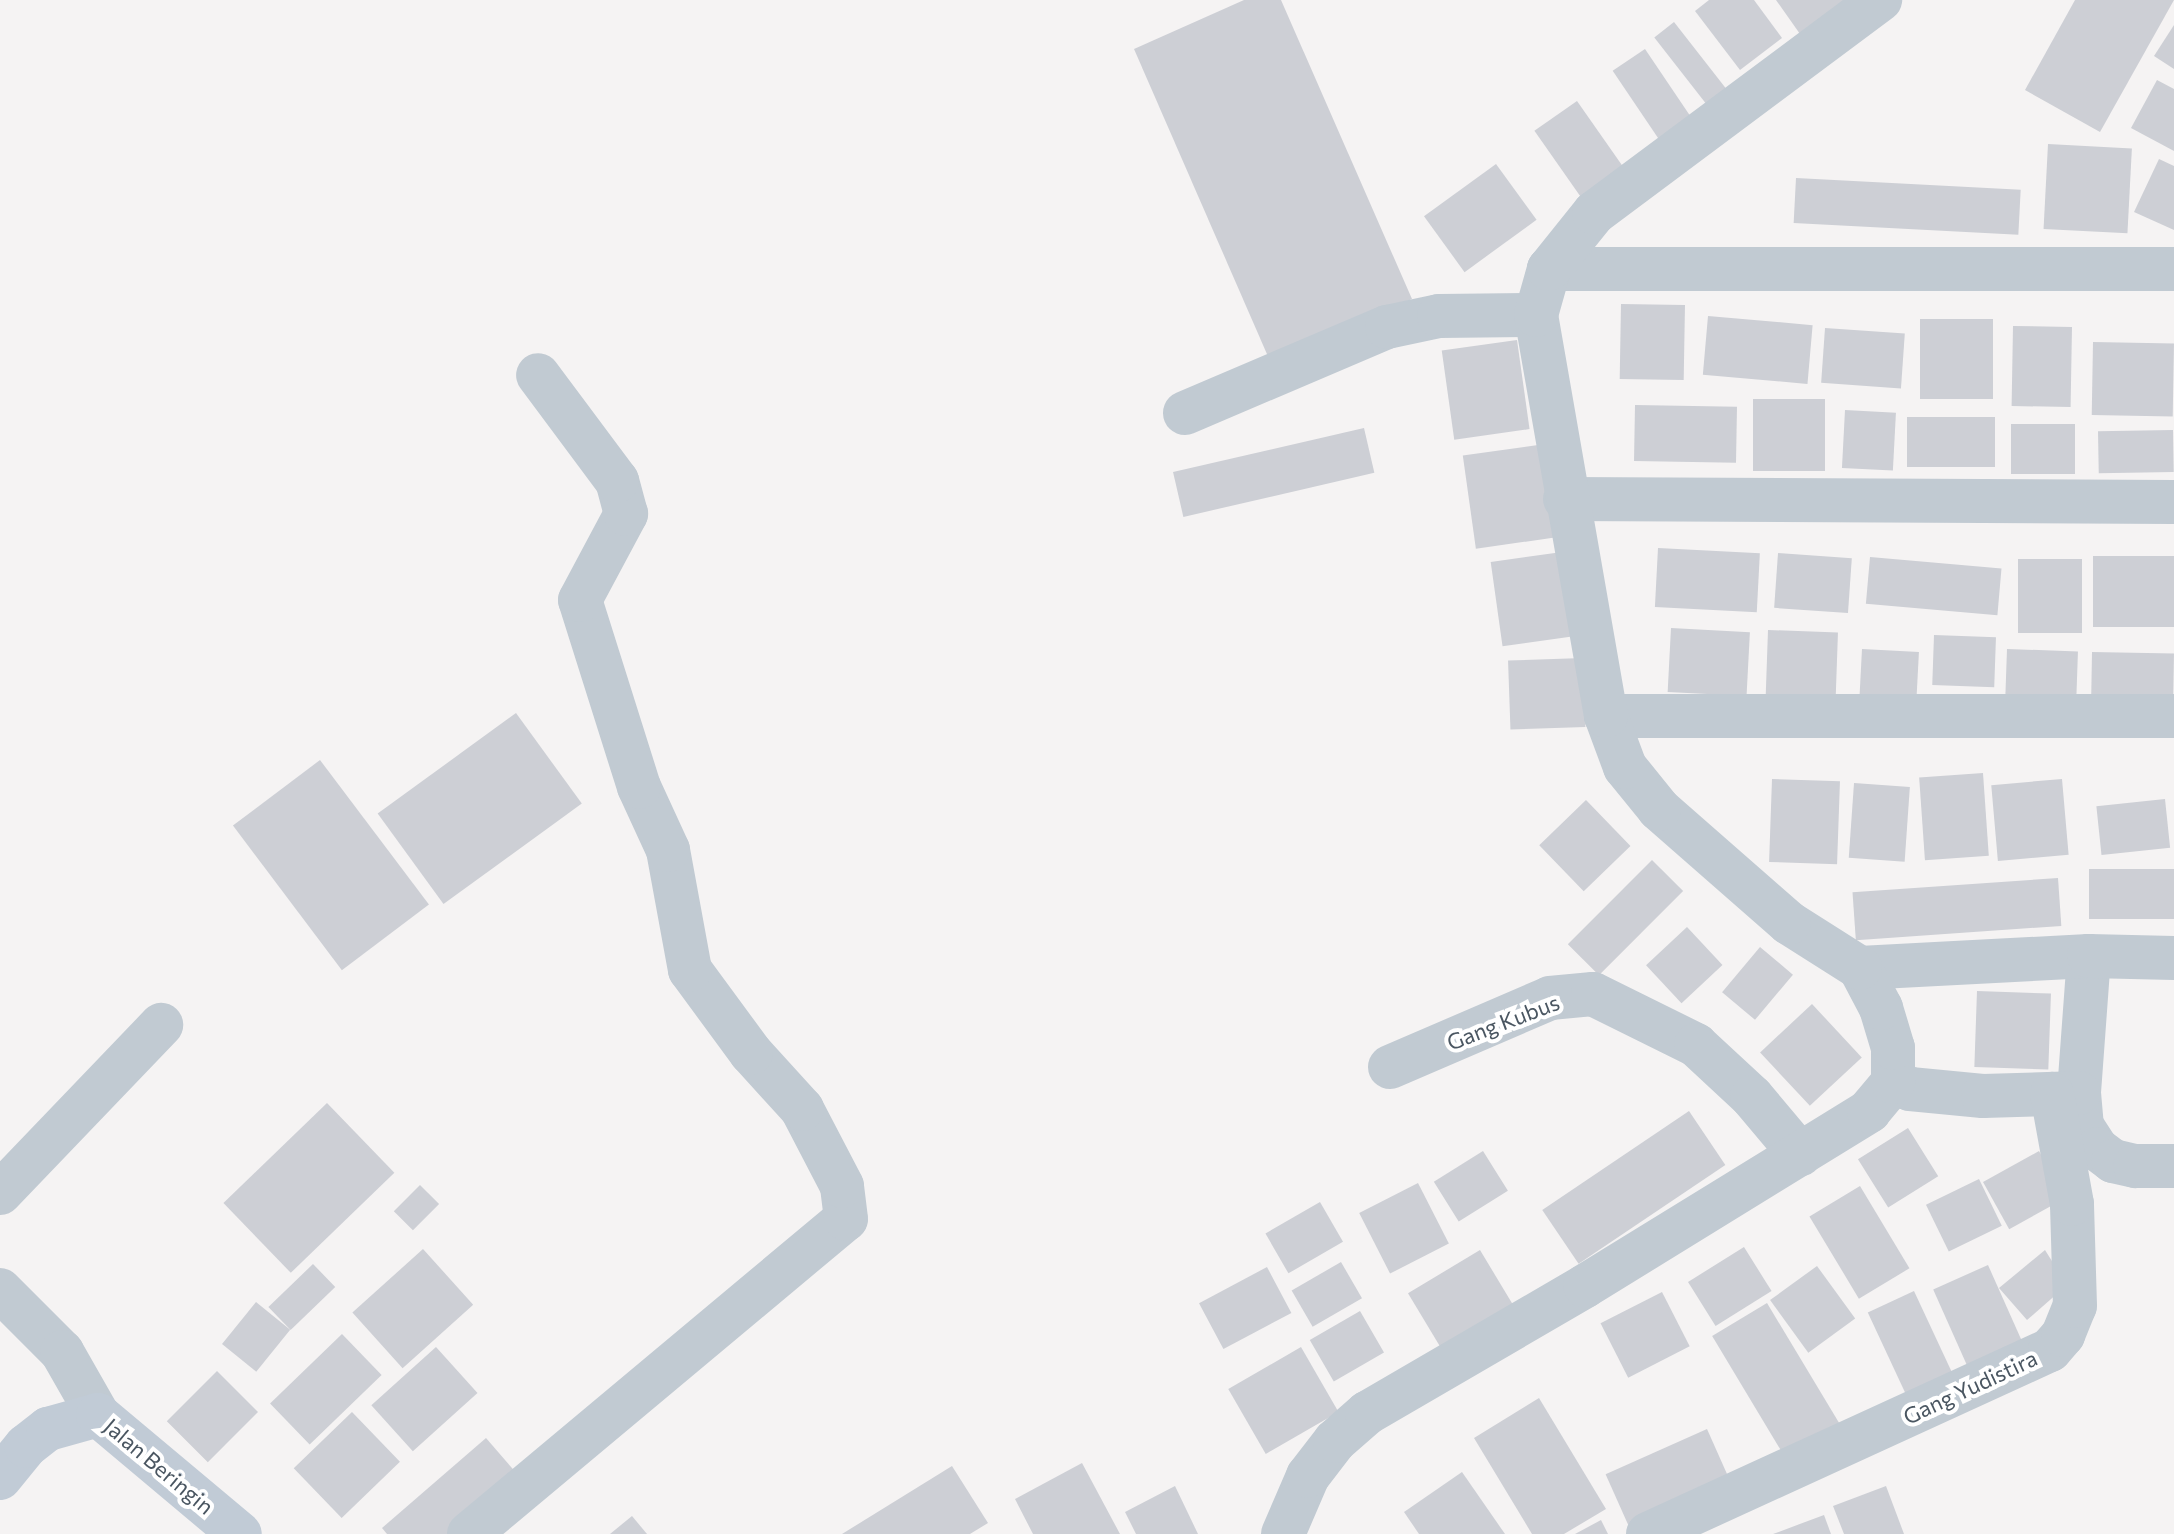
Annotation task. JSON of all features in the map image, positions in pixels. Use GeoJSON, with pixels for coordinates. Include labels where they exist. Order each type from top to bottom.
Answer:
{"type":"FeatureCollection","features":[{"type":"Feature","properties":{"kind":"street"},"geometry":{"type":"LineString","coordinates":[[1283,1534],[1308,1476],[1335,1441],[1367,1413],[1585,1286],[1869,1111],[1893,1082],[1893,1048],[1881,1008],[1860,968],[1789,923],[1659,809],[1625,767],[1606,716],[1565,499],[1536,315],[1549,269],[1594,213],[1880,0]]}},
{"type":"Feature","properties":{"kind":"street"},"geometry":{"type":"LineString","coordinates":[[1549,269],[2174,269]]}},
{"type":"Feature","properties":{"kind":"street"},"geometry":{"type":"LineString","coordinates":[[1185,413],[1387,327],[1439,316],[1536,315]]}},
{"type":"Feature","properties":{"kind":"street"},"geometry":{"type":"LineString","coordinates":[[469,1534],[846,1219],[842,1186],[802,1109],[751,1053],[690,970],[668,850],[639,787],[580,600],[626,514],[617,481],[538,375]]}},
{"type":"Feature","properties":{"kind":"street"},"geometry":{"type":"LineString","coordinates":[[1565,499],[2174,502]]}},
{"type":"Feature","properties":{"kind":"street"},"geometry":{"type":"LineString","coordinates":[[1606,716],[2174,716]]}},
{"type":"Feature","properties":{"kind":"street"},"geometry":{"type":"LineString","coordinates":[[1860,968],[2089,956],[2174,958]]}},
{"type":"Feature","properties":{"kind":"street"},"geometry":{"type":"LineString","coordinates":[[2089,956],[2065,1094],[2097,1149],[2113,1161],[2135,1166],[2174,1166]]}},
{"type":"Feature","properties":{"kind":"street","name":"Gang Kubus"},"geometry":{"type":"LineString","coordinates":[[1390,1067],[1550,998],[1593,994],[1696,1045],[1752,1097],[1800,1154]]}},
{"type":"Feature","properties":{"kind":"street"},"geometry":{"type":"LineString","coordinates":[[0,1193],[161,1025]]}},
{"type":"Feature","properties":{"kind":"street"},"geometry":{"type":"LineString","coordinates":[[1893,1082],[1910,1089],[1983,1096],[2065,1094]]}},
{"type":"Feature","properties":{"kind":"street","name":"Gang Yudistira"},"geometry":{"type":"LineString","coordinates":[[1648,1534],[2050,1350],[2063,1335],[2075,1306],[2065,1094]]}},
{"type":"Feature","properties":{"kind":"street"},"geometry":{"type":"LineString","coordinates":[[0,1290],[62,1352],[98,1415]]}},
{"type":"Feature","properties":{"kind":"street","name":"Jalan Beringin"},"geometry":{"type":"LineString","coordinates":[[0,1478],[26,1446],[48,1429],[98,1415],[240,1534]]}},
{"type":"Feature","properties":{"kind":"building"},"geometry":{"type":"Polygon","coordinates":[[[1244,0],[1281,0],[1412,299],[1270,361],[1134,49],[1244,0]]]}},
{"type":"Feature","properties":{"kind":"building"},"geometry":{"type":"Polygon","coordinates":[[[1709,0],[1754,0],[1782,38],[1740,70],[1695,11],[1709,0]]]}},
{"type":"Feature","properties":{"kind":"building"},"geometry":{"type":"Polygon","coordinates":[[[1776,0],[1849,0],[1800,34],[1776,0]]]}},
{"type":"Feature","properties":{"kind":"building"},"geometry":{"type":"Polygon","coordinates":[[[2075,0],[2174,0],[2100,132],[2025,90],[2075,0]]]}},
{"type":"Feature","properties":{"kind":"building"},"geometry":{"type":"Polygon","coordinates":[[[1674,22],[1731,95],[1712,111],[1654,37],[1674,22]]]}},
{"type":"Feature","properties":{"kind":"building"},"geometry":{"type":"Polygon","coordinates":[[[2174,25],[2174,69],[2154,56],[2174,25]]]}},
{"type":"Feature","properties":{"kind":"building"},"geometry":{"type":"Polygon","coordinates":[[[1645,49],[1695,123],[1662,145],[1613,71],[1645,49]]]}},
{"type":"Feature","properties":{"kind":"building"},"geometry":{"type":"Polygon","coordinates":[[[2157,80],[2174,89],[2174,151],[2131,128],[2157,80]]]}},
{"type":"Feature","properties":{"kind":"building"},"geometry":{"type":"Polygon","coordinates":[[[1577,101],[1629,176],[1587,205],[1534,131],[1577,101]]]}},
{"type":"Feature","properties":{"kind":"building"},"geometry":{"type":"Polygon","coordinates":[[[2048,144],[2132,148],[2127,233],[2044,229],[2048,144]]]}},
{"type":"Feature","properties":{"kind":"building"},"geometry":{"type":"Polygon","coordinates":[[[2159,159],[2174,166],[2174,230],[2134,212],[2159,159]]]}},
{"type":"Feature","properties":{"kind":"building"},"geometry":{"type":"Polygon","coordinates":[[[1496,164],[1537,220],[1465,272],[1424,216],[1496,164]]]}},
{"type":"Feature","properties":{"kind":"building"},"geometry":{"type":"Polygon","coordinates":[[[1796,178],[2021,190],[2018,235],[1794,223],[1796,178]]]}},
{"type":"Feature","properties":{"kind":"building"},"geometry":{"type":"Polygon","coordinates":[[[1621,304],[1685,305],[1684,380],[1620,379],[1621,304]]]}},
{"type":"Feature","properties":{"kind":"building"},"geometry":{"type":"Polygon","coordinates":[[[1708,316],[1813,325],[1807,384],[1703,375],[1708,316]]]}},
{"type":"Feature","properties":{"kind":"building"},"geometry":{"type":"Polygon","coordinates":[[[1920,319],[1993,319],[1993,399],[1920,399],[1920,319]]]}},
{"type":"Feature","properties":{"kind":"building"},"geometry":{"type":"Polygon","coordinates":[[[2013,326],[2072,327],[2071,407],[2012,406],[2013,326]]]}},
{"type":"Feature","properties":{"kind":"building"},"geometry":{"type":"Polygon","coordinates":[[[1825,328],[1905,334],[1901,388],[1821,383],[1825,328]]]}},
{"type":"Feature","properties":{"kind":"building"},"geometry":{"type":"Polygon","coordinates":[[[1517,340],[1530,429],[1454,440],[1442,351],[1517,340]]]}},
{"type":"Feature","properties":{"kind":"building"},"geometry":{"type":"Polygon","coordinates":[[[2093,342],[2174,343],[2173,416],[2092,415],[2093,342]]]}},
{"type":"Feature","properties":{"kind":"building"},"geometry":{"type":"Polygon","coordinates":[[[1753,399],[1825,399],[1825,471],[1753,471],[1753,399]]]}},
{"type":"Feature","properties":{"kind":"building"},"geometry":{"type":"Polygon","coordinates":[[[1635,405],[1737,407],[1736,463],[1634,461],[1635,405]]]}},
{"type":"Feature","properties":{"kind":"building"},"geometry":{"type":"Polygon","coordinates":[[[1845,410],[1896,413],[1893,471],[1842,468],[1845,410]]]}},
{"type":"Feature","properties":{"kind":"building"},"geometry":{"type":"Polygon","coordinates":[[[1907,417],[1995,417],[1995,467],[1907,467],[1907,417]]]}},
{"type":"Feature","properties":{"kind":"building"},"geometry":{"type":"Polygon","coordinates":[[[2011,424],[2075,424],[2075,474],[2011,474],[2011,424]]]}},
{"type":"Feature","properties":{"kind":"building"},"geometry":{"type":"Polygon","coordinates":[[[1364,428],[1374,473],[1183,517],[1173,472],[1364,428]]]}},
{"type":"Feature","properties":{"kind":"building"},"geometry":{"type":"Polygon","coordinates":[[[2173,430],[2174,472],[2099,473],[2098,431],[2173,430]]]}},
{"type":"Feature","properties":{"kind":"building"},"geometry":{"type":"Polygon","coordinates":[[[1545,444],[1558,537],[1476,549],[1463,456],[1545,444]]]}},
{"type":"Feature","properties":{"kind":"building"},"geometry":{"type":"Polygon","coordinates":[[[1658,548],[1760,553],[1757,612],[1655,607],[1658,548]]]}},
{"type":"Feature","properties":{"kind":"building"},"geometry":{"type":"Polygon","coordinates":[[[1562,552],[1574,636],[1503,646],[1491,562],[1562,552]]]}},
{"type":"Feature","properties":{"kind":"building"},"geometry":{"type":"Polygon","coordinates":[[[1778,553],[1852,558],[1848,613],[1774,608],[1778,553]]]}},
{"type":"Feature","properties":{"kind":"building"},"geometry":{"type":"Polygon","coordinates":[[[2093,556],[2174,556],[2174,627],[2093,627],[2093,556]]]}},
{"type":"Feature","properties":{"kind":"building"},"geometry":{"type":"Polygon","coordinates":[[[1870,557],[2001,569],[1997,615],[1866,604],[1870,557]]]}},
{"type":"Feature","properties":{"kind":"building"},"geometry":{"type":"Polygon","coordinates":[[[2018,559],[2082,559],[2082,633],[2018,633],[2018,559]]]}},
{"type":"Feature","properties":{"kind":"building"},"geometry":{"type":"Polygon","coordinates":[[[1671,628],[1750,632],[1747,696],[1668,692],[1671,628]]]}},
{"type":"Feature","properties":{"kind":"building"},"geometry":{"type":"Polygon","coordinates":[[[1768,630],[1838,632],[1836,698],[1766,696],[1768,630]]]}},
{"type":"Feature","properties":{"kind":"building"},"geometry":{"type":"Polygon","coordinates":[[[1934,635],[1996,637],[1994,687],[1932,685],[1934,635]]]}},
{"type":"Feature","properties":{"kind":"building"},"geometry":{"type":"Polygon","coordinates":[[[1862,649],[1919,652],[1916,706],[1859,703],[1862,649]]]}},
{"type":"Feature","properties":{"kind":"building"},"geometry":{"type":"Polygon","coordinates":[[[2007,649],[2078,651],[2076,710],[2005,708],[2007,649]]]}},
{"type":"Feature","properties":{"kind":"building"},"geometry":{"type":"Polygon","coordinates":[[[2092,652],[2174,653],[2173,698],[2091,697],[2092,652]]]}},
{"type":"Feature","properties":{"kind":"building"},"geometry":{"type":"Polygon","coordinates":[[[1583,658],[1585,727],[1510,730],[1508,661],[1583,658]]]}},
{"type":"Feature","properties":{"kind":"building"},"geometry":{"type":"Polygon","coordinates":[[[516,713],[582,804],[443,904],[378,814],[516,713]]]}},
{"type":"Feature","properties":{"kind":"building"},"geometry":{"type":"Polygon","coordinates":[[[320,760],[429,905],[342,970],[233,826],[320,760]]]}},
{"type":"Feature","properties":{"kind":"building"},"geometry":{"type":"Polygon","coordinates":[[[1983,773],[1989,856],[1925,860],[1919,777],[1983,773]]]}},
{"type":"Feature","properties":{"kind":"building"},"geometry":{"type":"Polygon","coordinates":[[[1772,779],[1840,781],[1837,864],[1769,862],[1772,779]]]}},
{"type":"Feature","properties":{"kind":"building"},"geometry":{"type":"Polygon","coordinates":[[[2062,779],[2069,855],[1998,861],[1991,785],[2062,779]]]}},
{"type":"Feature","properties":{"kind":"building"},"geometry":{"type":"Polygon","coordinates":[[[1854,783],[1910,787],[1905,862],[1849,858],[1854,783]]]}},
{"type":"Feature","properties":{"kind":"building"},"geometry":{"type":"Polygon","coordinates":[[[2165,799],[2170,848],[2101,855],[2096,806],[2165,799]]]}},
{"type":"Feature","properties":{"kind":"building"},"geometry":{"type":"Polygon","coordinates":[[[1586,800],[1630,846],[1584,891],[1539,845],[1586,800]]]}},
{"type":"Feature","properties":{"kind":"building"},"geometry":{"type":"Polygon","coordinates":[[[1652,860],[1683,891],[1599,975],[1568,944],[1652,860]]]}},
{"type":"Feature","properties":{"kind":"building"},"geometry":{"type":"Polygon","coordinates":[[[2089,869],[2174,869],[2174,919],[2089,919],[2089,869]]]}},
{"type":"Feature","properties":{"kind":"building"},"geometry":{"type":"Polygon","coordinates":[[[2058,878],[2061,926],[1856,940],[1853,892],[2058,878]]]}},
{"type":"Feature","properties":{"kind":"building"},"geometry":{"type":"Polygon","coordinates":[[[1687,927],[1722,965],[1682,1003],[1646,965],[1687,927]]]}},
{"type":"Feature","properties":{"kind":"building"},"geometry":{"type":"Polygon","coordinates":[[[1760,947],[1793,975],[1755,1020],[1722,992],[1760,947]]]}},
{"type":"Feature","properties":{"kind":"building"},"geometry":{"type":"Polygon","coordinates":[[[1977,991],[2051,994],[2048,1070],[1974,1067],[1977,991]]]}},
{"type":"Feature","properties":{"kind":"building"},"geometry":{"type":"Polygon","coordinates":[[[1812,1004],[1862,1057],[1810,1106],[1760,1052],[1812,1004]]]}},
{"type":"Feature","properties":{"kind":"building"},"geometry":{"type":"Polygon","coordinates":[[[327,1103],[394,1173],[291,1273],[223,1203],[327,1103]]]}},
{"type":"Feature","properties":{"kind":"building"},"geometry":{"type":"Polygon","coordinates":[[[1689,1111],[1725,1165],[1579,1264],[1542,1210],[1689,1111]]]}},
{"type":"Feature","properties":{"kind":"building"},"geometry":{"type":"Polygon","coordinates":[[[1908,1128],[1938,1176],[1888,1208],[1858,1159],[1908,1128]]]}},
{"type":"Feature","properties":{"kind":"building"},"geometry":{"type":"Polygon","coordinates":[[[1483,1151],[1508,1191],[1459,1222],[1434,1182],[1483,1151]]]}},
{"type":"Feature","properties":{"kind":"building"},"geometry":{"type":"Polygon","coordinates":[[[2039,1151],[2065,1198],[2009,1229],[1983,1182],[2039,1151]]]}},
{"type":"Feature","properties":{"kind":"building"},"geometry":{"type":"Polygon","coordinates":[[[1979,1179],[2002,1226],[1949,1252],[1926,1205],[1979,1179]]]}},
{"type":"Feature","properties":{"kind":"building"},"geometry":{"type":"Polygon","coordinates":[[[1418,1183],[1449,1244],[1390,1274],[1359,1213],[1418,1183]]]}},
{"type":"Feature","properties":{"kind":"building"},"geometry":{"type":"Polygon","coordinates":[[[420,1185],[439,1204],[413,1230],[394,1211],[420,1185]]]}},
{"type":"Feature","properties":{"kind":"building"},"geometry":{"type":"Polygon","coordinates":[[[1860,1186],[1909,1268],[1859,1299],[1809,1216],[1860,1186]]]}},
{"type":"Feature","properties":{"kind":"building"},"geometry":{"type":"Polygon","coordinates":[[[1320,1202],[1343,1242],[1288,1273],[1265,1234],[1320,1202]]]}},
{"type":"Feature","properties":{"kind":"building"},"geometry":{"type":"Polygon","coordinates":[[[1744,1247],[1772,1291],[1716,1326],[1688,1282],[1744,1247]]]}},
{"type":"Feature","properties":{"kind":"building"},"geometry":{"type":"Polygon","coordinates":[[[423,1249],[473,1305],[403,1368],[352,1313],[423,1249]]]}},
{"type":"Feature","properties":{"kind":"building"},"geometry":{"type":"Polygon","coordinates":[[[1480,1250],[1517,1311],[1445,1354],[1408,1293],[1480,1250]]]}},
{"type":"Feature","properties":{"kind":"building"},"geometry":{"type":"Polygon","coordinates":[[[2045,1250],[2067,1285],[2027,1320],[1999,1288],[2045,1250]]]}},
{"type":"Feature","properties":{"kind":"building"},"geometry":{"type":"Polygon","coordinates":[[[1341,1262],[1362,1298],[1313,1327],[1292,1290],[1341,1262]]]}},
{"type":"Feature","properties":{"kind":"building"},"geometry":{"type":"Polygon","coordinates":[[[313,1264],[335,1287],[291,1330],[268,1307],[313,1264]]]}},
{"type":"Feature","properties":{"kind":"building"},"geometry":{"type":"Polygon","coordinates":[[[1988,1265],[2027,1354],[1973,1378],[1933,1289],[1988,1265]]]}},
{"type":"Feature","properties":{"kind":"building"},"geometry":{"type":"Polygon","coordinates":[[[1817,1266],[1855,1319],[1808,1353],[1770,1300],[1817,1266]]]}},
{"type":"Feature","properties":{"kind":"building"},"geometry":{"type":"Polygon","coordinates":[[[1267,1267],[1291,1313],[1223,1349],[1199,1303],[1267,1267]]]}},
{"type":"Feature","properties":{"kind":"building"},"geometry":{"type":"Polygon","coordinates":[[[1914,1291],[1956,1381],[1910,1402],[1868,1313],[1914,1291]]]}},
{"type":"Feature","properties":{"kind":"building"},"geometry":{"type":"Polygon","coordinates":[[[1662,1292],[1690,1346],[1628,1378],[1601,1323],[1662,1292]]]}},
{"type":"Feature","properties":{"kind":"building"},"geometry":{"type":"Polygon","coordinates":[[[256,1302],[290,1330],[256,1372],[222,1344],[256,1302]]]}},
{"type":"Feature","properties":{"kind":"building"},"geometry":{"type":"Polygon","coordinates":[[[1767,1303],[1848,1438],[1793,1471],[1712,1336],[1767,1303]]]}},
{"type":"Feature","properties":{"kind":"building"},"geometry":{"type":"Polygon","coordinates":[[[1360,1311],[1384,1353],[1334,1382],[1310,1340],[1360,1311]]]}},
{"type":"Feature","properties":{"kind":"building"},"geometry":{"type":"Polygon","coordinates":[[[342,1334],[382,1375],[310,1444],[270,1403],[342,1334]]]}},
{"type":"Feature","properties":{"kind":"building"},"geometry":{"type":"Polygon","coordinates":[[[436,1347],[477,1393],[413,1451],[371,1405],[436,1347]]]}},
{"type":"Feature","properties":{"kind":"building"},"geometry":{"type":"Polygon","coordinates":[[[1301,1347],[1338,1412],[1266,1454],[1228,1389],[1301,1347]]]}},
{"type":"Feature","properties":{"kind":"building"},"geometry":{"type":"Polygon","coordinates":[[[217,1371],[258,1412],[208,1462],[167,1421],[217,1371]]]}},
{"type":"Feature","properties":{"kind":"building"},"geometry":{"type":"Polygon","coordinates":[[[1539,1398],[1606,1509],[1564,1534],[1532,1534],[1474,1438],[1539,1398]]]}},
{"type":"Feature","properties":{"kind":"building"},"geometry":{"type":"Polygon","coordinates":[[[352,1412],[400,1462],[342,1518],[294,1468],[352,1412]]]}},
{"type":"Feature","properties":{"kind":"building"},"geometry":{"type":"Polygon","coordinates":[[[1707,1429],[1730,1480],[1628,1525],[1606,1474],[1707,1429]]]}},
{"type":"Feature","properties":{"kind":"building"},"geometry":{"type":"Polygon","coordinates":[[[486,1438],[518,1475],[450,1534],[387,1534],[382,1528],[486,1438]]]}},
{"type":"Feature","properties":{"kind":"building"},"geometry":{"type":"Polygon","coordinates":[[[1082,1463],[1120,1534],[1033,1534],[1015,1499],[1082,1463]]]}},
{"type":"Feature","properties":{"kind":"building"},"geometry":{"type":"Polygon","coordinates":[[[952,1466],[988,1523],[970,1534],[842,1534],[952,1466]]]}},
{"type":"Feature","properties":{"kind":"building"},"geometry":{"type":"Polygon","coordinates":[[[1462,1472],[1505,1534],[1419,1534],[1404,1512],[1462,1472]]]}},
{"type":"Feature","properties":{"kind":"building"},"geometry":{"type":"Polygon","coordinates":[[[1175,1486],[1198,1534],[1136,1534],[1125,1512],[1175,1486]]]}},
{"type":"Feature","properties":{"kind":"building"},"geometry":{"type":"Polygon","coordinates":[[[1886,1486],[1904,1534],[1844,1534],[1833,1506],[1886,1486]]]}},
{"type":"Feature","properties":{"kind":"building"},"geometry":{"type":"Polygon","coordinates":[[[1824,1515],[1831,1534],[1773,1534],[1824,1515]]]}},
{"type":"Feature","properties":{"kind":"building"},"geometry":{"type":"Polygon","coordinates":[[[632,1516],[647,1534],[610,1534],[632,1516]]]}},
{"type":"Feature","properties":{"kind":"building"},"geometry":{"type":"Polygon","coordinates":[[[1601,1520],[1608,1534],[1575,1534],[1601,1520]]]}}]}
